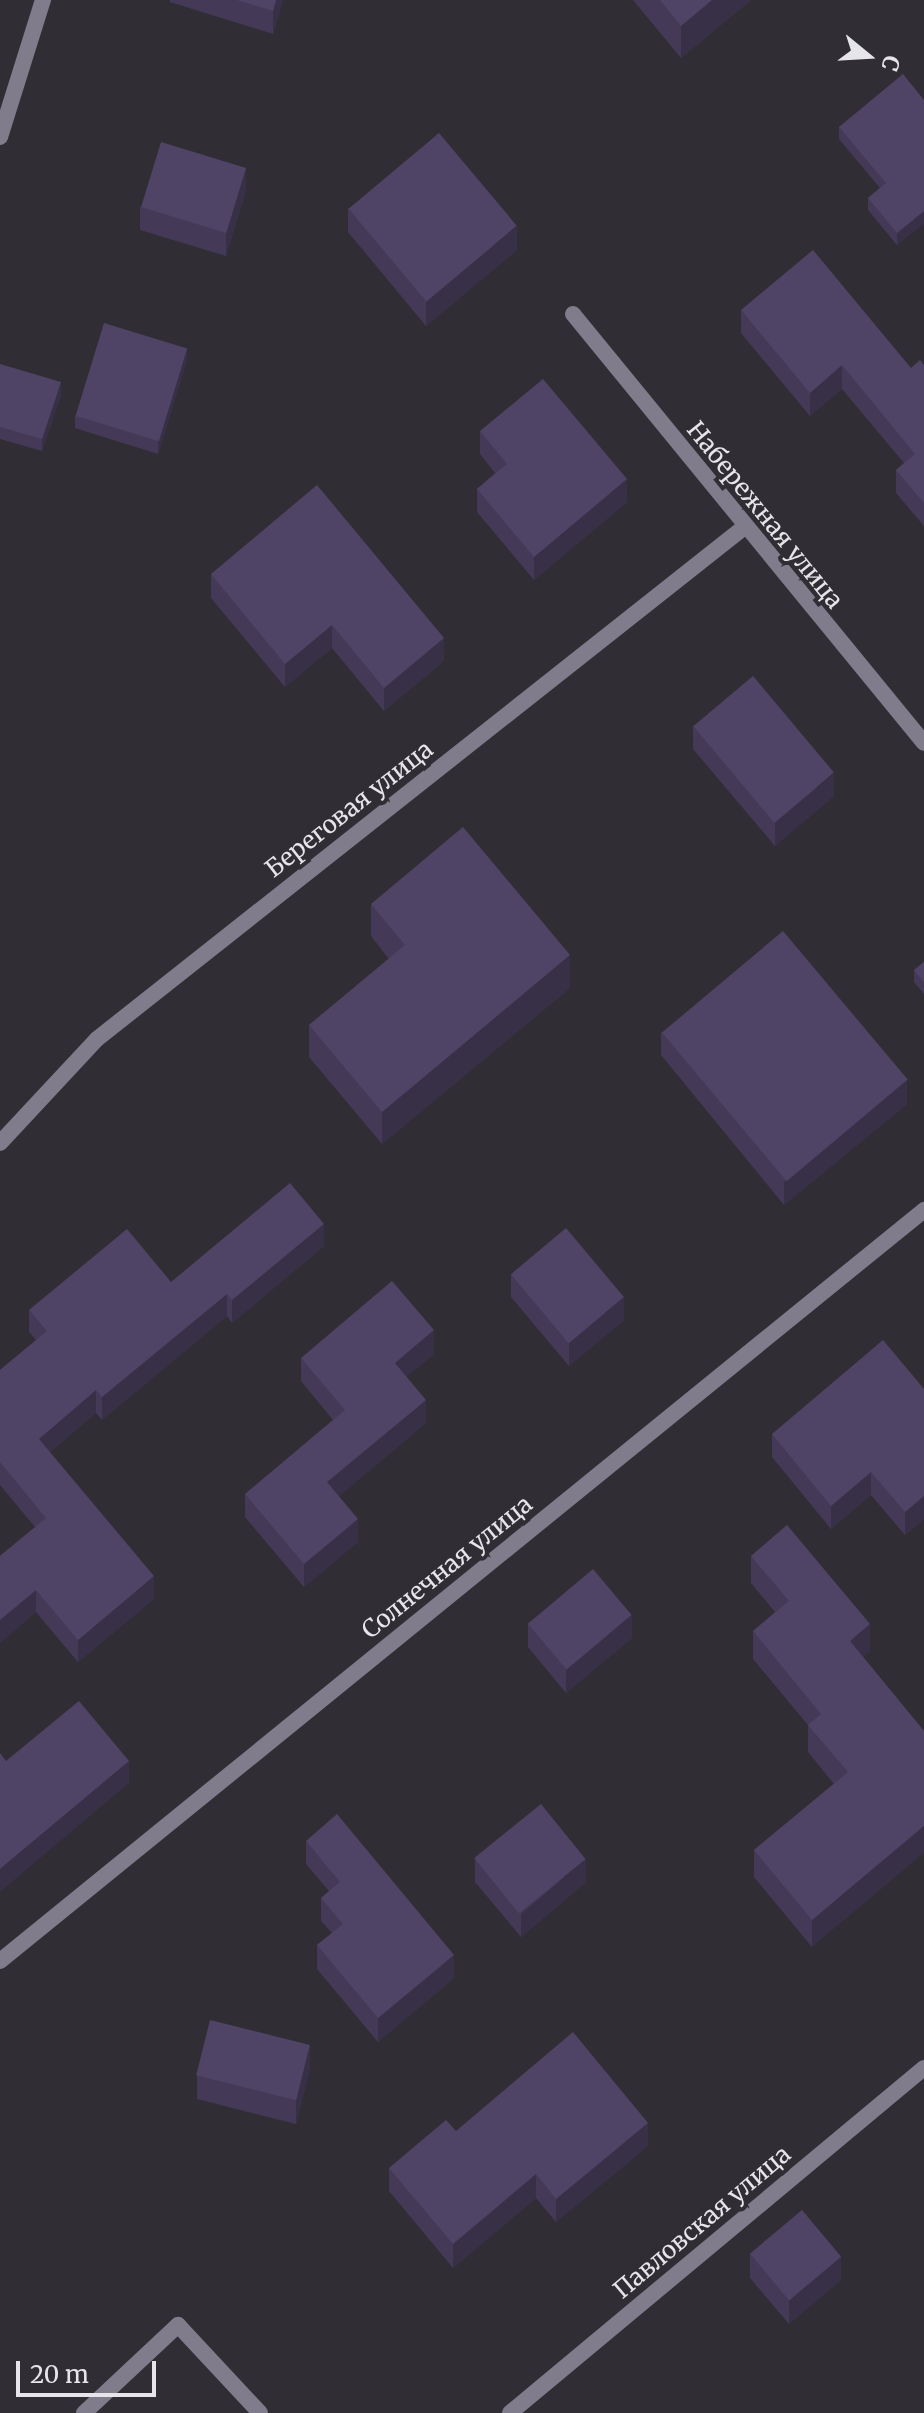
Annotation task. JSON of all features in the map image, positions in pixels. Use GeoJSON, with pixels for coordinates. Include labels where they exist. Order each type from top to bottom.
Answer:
{"type":"FeatureCollection","features":[{"type":"Feature","properties":{"kind":"street"},"geometry":{"type":"LineString","coordinates":[[0,137],[43,0]]}},
{"type":"Feature","properties":{"kind":"street","name":"Набережная улица"},"geometry":{"type":"LineString","coordinates":[[573,314],[743,528],[924,743]]}},
{"type":"Feature","properties":{"kind":"street","name":"Береговая улица"},"geometry":{"type":"LineString","coordinates":[[0,1143],[97,1039],[743,528]]}},
{"type":"Feature","properties":{"kind":"street","name":"Солнечная улица"},"geometry":{"type":"LineString","coordinates":[[0,1961],[924,1210]]}},
{"type":"Feature","properties":{"kind":"street","name":"Павловская улица"},"geometry":{"type":"LineString","coordinates":[[510,2413],[924,2068]]}},
{"type":"Feature","properties":{"kind":"street"},"geometry":{"type":"LineString","coordinates":[[84,2413],[178,2325],[260,2413]]}},
{"type":"Feature","properties":{"kind":"building"},"geometry":{"type":"Polygon","coordinates":[[[237,0],[276,0],[273,11],[237,0]]]}},
{"type":"Feature","properties":{"kind":"building"},"geometry":{"type":"Polygon","coordinates":[[[660,0],[712,0],[681,26],[660,0]]]}},
{"type":"Feature","properties":{"kind":"building"},"geometry":{"type":"Polygon","coordinates":[[[903,74],[924,100],[924,211],[897,233],[868,198],[886,183],[839,127],[903,74]]]}},
{"type":"Feature","properties":{"kind":"building"},"geometry":{"type":"Polygon","coordinates":[[[439,133],[517,226],[426,302],[349,209],[439,133]]]}},
{"type":"Feature","properties":{"kind":"building"},"geometry":{"type":"Polygon","coordinates":[[[161,142],[246,168],[226,233],[141,207],[161,142]]]}},
{"type":"Feature","properties":{"kind":"building"},"geometry":{"type":"Polygon","coordinates":[[[813,250],[911,368],[920,360],[924,365],[924,503],[896,470],[915,454],[842,365],[810,393],[741,310],[813,250]]]}},
{"type":"Feature","properties":{"kind":"building"},"geometry":{"type":"Polygon","coordinates":[[[104,323],[187,348],[159,441],[76,416],[104,323]]]}},
{"type":"Feature","properties":{"kind":"building"},"geometry":{"type":"Polygon","coordinates":[[[0,364],[61,382],[42,439],[0,427],[0,364]]]}},
{"type":"Feature","properties":{"kind":"building"},"geometry":{"type":"Polygon","coordinates":[[[543,379],[627,479],[534,557],[477,489],[507,464],[480,431],[543,379]]]}},
{"type":"Feature","properties":{"kind":"building"},"geometry":{"type":"Polygon","coordinates":[[[317,485],[444,638],[384,688],[332,625],[285,664],[211,574],[317,485]]]}},
{"type":"Feature","properties":{"kind":"building"},"geometry":{"type":"Polygon","coordinates":[[[753,676],[834,773],[774,823],[693,726],[753,676]]]}},
{"type":"Feature","properties":{"kind":"building"},"geometry":{"type":"Polygon","coordinates":[[[463,827],[570,955],[382,1112],[309,1025],[405,945],[371,904],[463,827]]]}},
{"type":"Feature","properties":{"kind":"building"},"geometry":{"type":"Polygon","coordinates":[[[783,931],[908,1080],[787,1181],[662,1033],[783,931]]]}},
{"type":"Feature","properties":{"kind":"building"},"geometry":{"type":"Polygon","coordinates":[[[924,962],[924,982],[914,970],[924,962]]]}},
{"type":"Feature","properties":{"kind":"building"},"geometry":{"type":"Polygon","coordinates":[[[290,1183],[324,1224],[232,1300],[227,1294],[102,1397],[96,1390],[39,1439],[154,1576],[78,1640],[36,1590],[0,1620],[0,1556],[46,1518],[0,1462],[0,1370],[47,1331],[29,1310],[127,1229],[171,1282],[290,1183]]]}},
{"type":"Feature","properties":{"kind":"building"},"geometry":{"type":"Polygon","coordinates":[[[566,1228],[624,1297],[569,1343],[511,1274],[566,1228]]]}},
{"type":"Feature","properties":{"kind":"building"},"geometry":{"type":"Polygon","coordinates":[[[392,1281],[434,1330],[395,1363],[426,1400],[327,1482],[358,1519],[304,1564],[245,1494],[345,1410],[301,1358],[392,1281]]]}},
{"type":"Feature","properties":{"kind":"building"},"geometry":{"type":"Polygon","coordinates":[[[883,1340],[924,1389],[924,1496],[905,1512],[871,1472],[831,1506],[772,1434],[883,1340]]]}},
{"type":"Feature","properties":{"kind":"building"},"geometry":{"type":"Polygon","coordinates":[[[787,1525],[870,1624],[850,1641],[924,1731],[924,1826],[812,1920],[754,1850],[848,1772],[808,1725],[821,1714],[753,1631],[789,1601],[751,1556],[787,1525]]]}},
{"type":"Feature","properties":{"kind":"building"},"geometry":{"type":"Polygon","coordinates":[[[593,1569],[632,1615],[566,1670],[528,1624],[593,1569]]]}},
{"type":"Feature","properties":{"kind":"building"},"geometry":{"type":"Polygon","coordinates":[[[79,1701],[129,1761],[0,1869],[0,1753],[6,1761],[79,1701]]]}},
{"type":"Feature","properties":{"kind":"building"},"geometry":{"type":"Polygon","coordinates":[[[541,1804],[586,1859],[519,1913],[474,1858],[541,1804]]]}},
{"type":"Feature","properties":{"kind":"building"},"geometry":{"type":"Polygon","coordinates":[[[337,1814],[454,1955],[378,2018],[317,1945],[343,1924],[321,1898],[340,1882],[306,1841],[337,1814]]]}},
{"type":"Feature","properties":{"kind":"building"},"geometry":{"type":"Polygon","coordinates":[[[210,2020],[310,2045],[296,2100],[196,2075],[210,2020]]]}},
{"type":"Feature","properties":{"kind":"building"},"geometry":{"type":"Polygon","coordinates":[[[573,2032],[648,2123],[556,2199],[536,2174],[453,2244],[389,2168],[446,2120],[456,2131],[573,2032]]]}},
{"type":"Feature","properties":{"kind":"building"},"geometry":{"type":"Polygon","coordinates":[[[802,2210],[841,2257],[789,2300],[750,2254],[802,2210]]]}}]}
